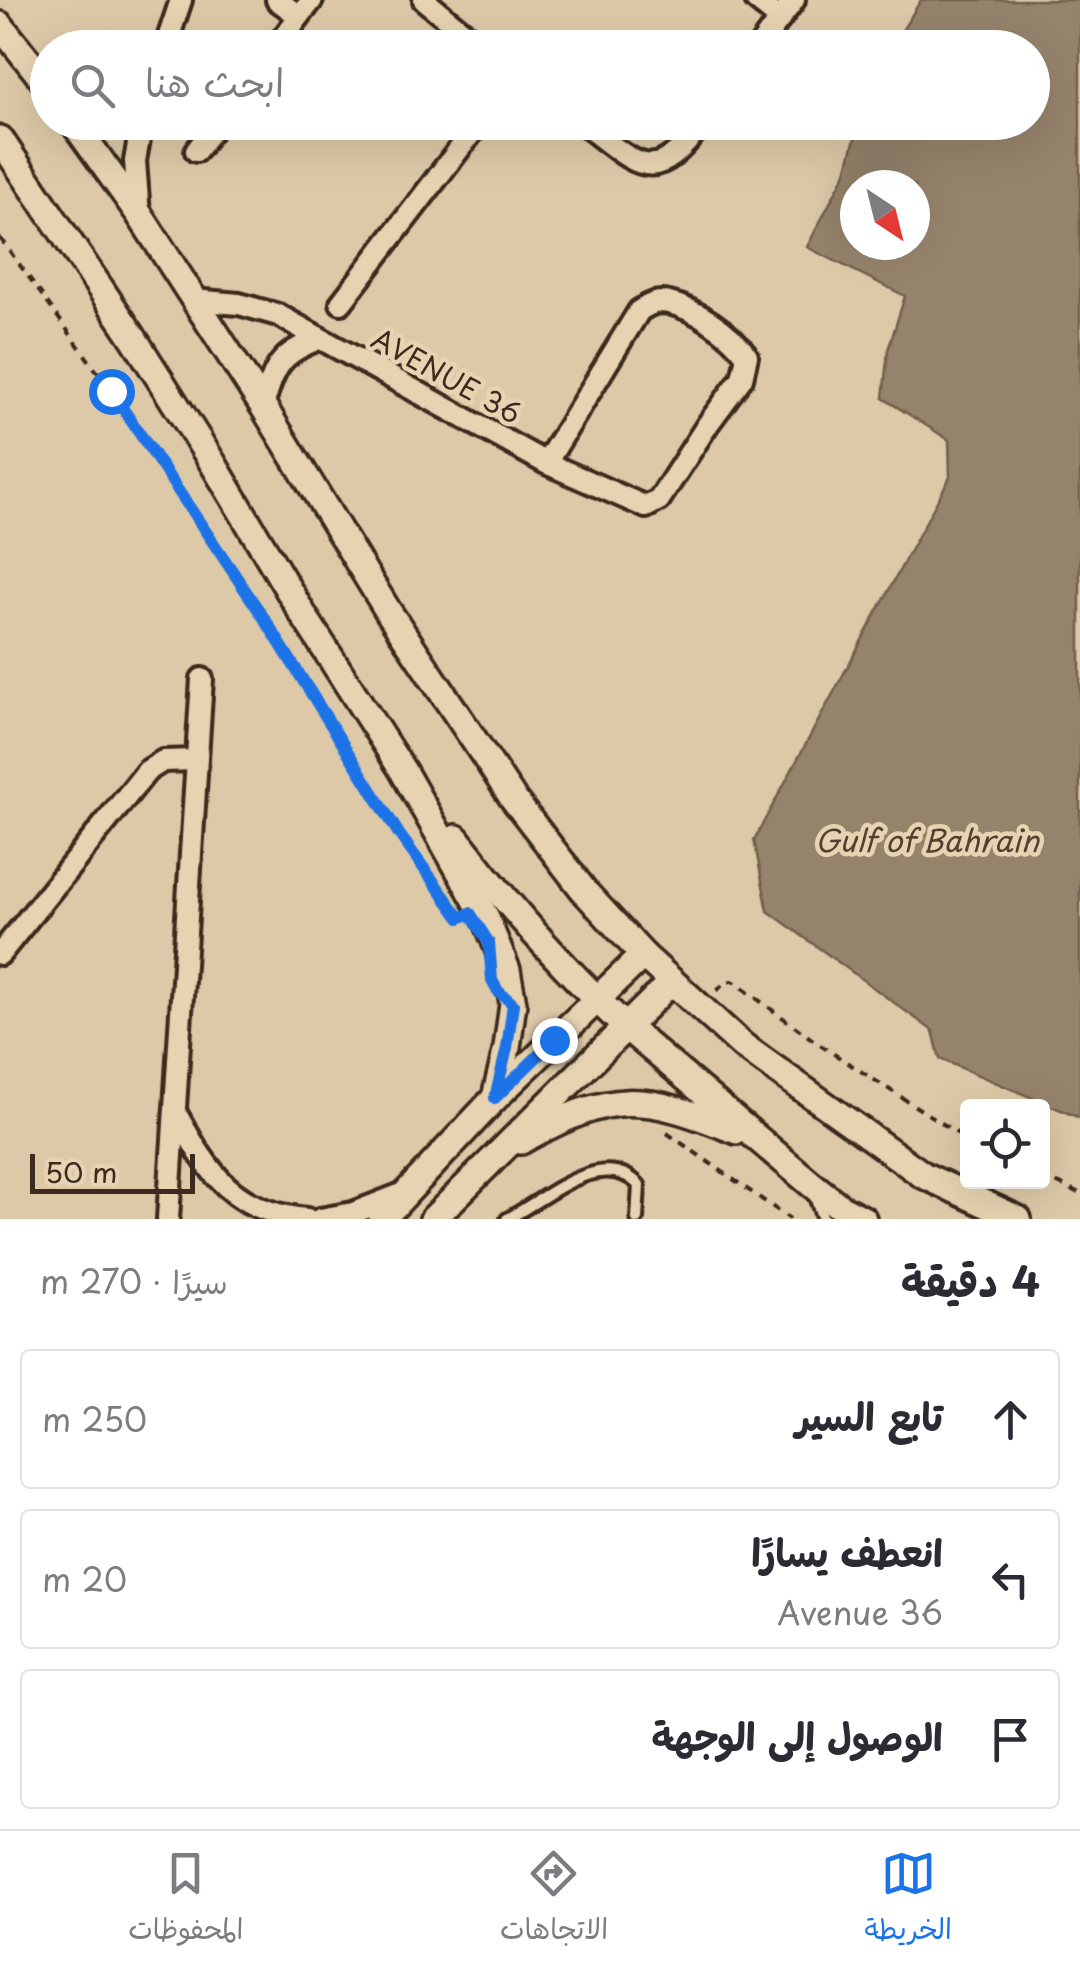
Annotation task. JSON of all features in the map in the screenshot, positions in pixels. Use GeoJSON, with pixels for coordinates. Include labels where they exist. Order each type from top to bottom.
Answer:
{"type":"FeatureCollection","features":[{"type":"Feature","properties":{"kind":"street"},"geometry":{"type":"LineString","coordinates":[[172,30],[181,0]]}},
{"type":"Feature","properties":{"kind":"street"},"geometry":{"type":"LineString","coordinates":[[277,0],[306,8],[290,30]]}},
{"type":"Feature","properties":{"kind":"street"},"geometry":{"type":"LineString","coordinates":[[424,0],[461,30]]}},
{"type":"Feature","properties":{"kind":"street"},"geometry":{"type":"LineString","coordinates":[[756,0],[780,18]]}},
{"type":"Feature","properties":{"kind":"street"},"geometry":{"type":"LineString","coordinates":[[771,30],[794,0]]}},
{"type":"Feature","properties":{"kind":"street"},"geometry":{"type":"LineString","coordinates":[[0,26],[30,64]]}},
{"type":"Feature","properties":{"kind":"street"},"geometry":{"type":"LineString","coordinates":[[0,139],[133,336],[404,771],[485,916],[507,970],[513,1004],[495,1098]]}},
{"type":"Feature","properties":{"kind":"street"},"geometry":{"type":"LineString","coordinates":[[87,140],[263,406],[388,611],[512,797],[585,892],[643,955],[743,1046],[922,1175],[1018,1219]]}},
{"type":"Feature","properties":{"kind":"street"},"geometry":{"type":"LineString","coordinates":[[139,140],[135,161],[139,214]]}},
{"type":"Feature","properties":{"kind":"street"},"geometry":{"type":"LineString","coordinates":[[196,151],[204,140]]}},
{"type":"Feature","properties":{"kind":"street"},"geometry":{"type":"LineString","coordinates":[[341,304],[466,140]]}},
{"type":"Feature","properties":{"kind":"street"},"geometry":{"type":"LineString","coordinates":[[605,140],[638,164],[658,165],[676,158],[690,140]]}},
{"type":"Feature","properties":{"kind":"street"},"geometry":{"type":"LineString","coordinates":[[0,172],[66,235]]}},
{"type":"Feature","properties":{"kind":"street","name":"AVENUE 36"},"geometry":{"type":"LineString","coordinates":[[193,300],[259,308],[278,315],[546,463],[646,507],[659,500],[742,378],[747,356],[741,346],[707,320],[668,302],[652,303],[638,310],[546,463]]}},
{"type":"Feature","properties":{"kind":"street"},"geometry":{"type":"LineString","coordinates":[[263,406],[271,379],[285,354],[319,339]]}},
{"type":"Feature","properties":{"kind":"street"},"geometry":{"type":"LineString","coordinates":[[168,1219],[202,679]]}},
{"type":"Feature","properties":{"kind":"street"},"geometry":{"type":"LineString","coordinates":[[0,954],[147,771],[163,762],[196,760]]}},
{"type":"Feature","properties":{"kind":"street"},"geometry":{"type":"LineString","coordinates":[[404,771],[493,886],[596,1000],[810,1183],[863,1219]]}},
{"type":"Feature","properties":{"kind":"street"},"geometry":{"type":"LineString","coordinates":[[382,1219],[495,1098],[643,955]]}},
{"type":"Feature","properties":{"kind":"street"},"geometry":{"type":"LineString","coordinates":[[433,1219],[671,982]]}},
{"type":"Feature","properties":{"kind":"street"},"geometry":{"type":"LineString","coordinates":[[495,1156],[563,1118],[624,1100],[680,1108],[760,1140]]}},
{"type":"Feature","properties":{"kind":"street"},"geometry":{"type":"LineString","coordinates":[[176,1113],[216,1178],[244,1202],[278,1216],[307,1219]]}},
{"type":"Feature","properties":{"kind":"street"},"geometry":{"type":"LineString","coordinates":[[320,1219],[404,1194]]}},
{"type":"Feature","properties":{"kind":"lane"},"geometry":{"type":"LineString","coordinates":[[508,1219],[580,1176],[612,1172],[628,1174],[639,1185],[637,1219]]}},
{"type":"Feature","properties":{"kind":"lane"},"geometry":{"type":"LineString","coordinates":[[810,1183],[823,1219]]}},
{"type":"Feature","properties":{"kind":"path"},"geometry":{"type":"LineString","coordinates":[[0,238],[154,453],[266,621],[399,834],[450,905]]}},
{"type":"Feature","properties":{"kind":"path"},"geometry":{"type":"LineString","coordinates":[[701,1009],[724,982],[733,981],[820,1045],[960,1135]]}},
{"type":"Feature","properties":{"kind":"path"},"geometry":{"type":"LineString","coordinates":[[661,1128],[790,1219]]}},
{"type":"Feature","properties":{"kind":"path"},"geometry":{"type":"LineString","coordinates":[[1050,1180],[1080,1193]]}},
{"type":"Feature","properties":{"kind":"water","name":"Gulf of Bahrain"},"geometry":{"type":"Polygon","coordinates":[[[921,0],[1080,0],[1080,1118],[1050,1105],[1050,1099],[1035,1099],[940,1059],[933,1031],[768,911],[754,840],[950,477],[949,440],[883,398],[888,350],[905,296],[807,247],[840,184],[840,260],[930,260],[930,170],[847,170],[854,140],[1050,140],[1050,30],[902,30],[921,0]]]}},
{"type":"Feature","properties":{"kind":"route"},"geometry":{"type":"LineString","coordinates":[[111,391],[266,621],[399,834],[460,918],[470,913],[489,943],[492,980],[513,1004],[495,1098],[554,1040]]}}]}
